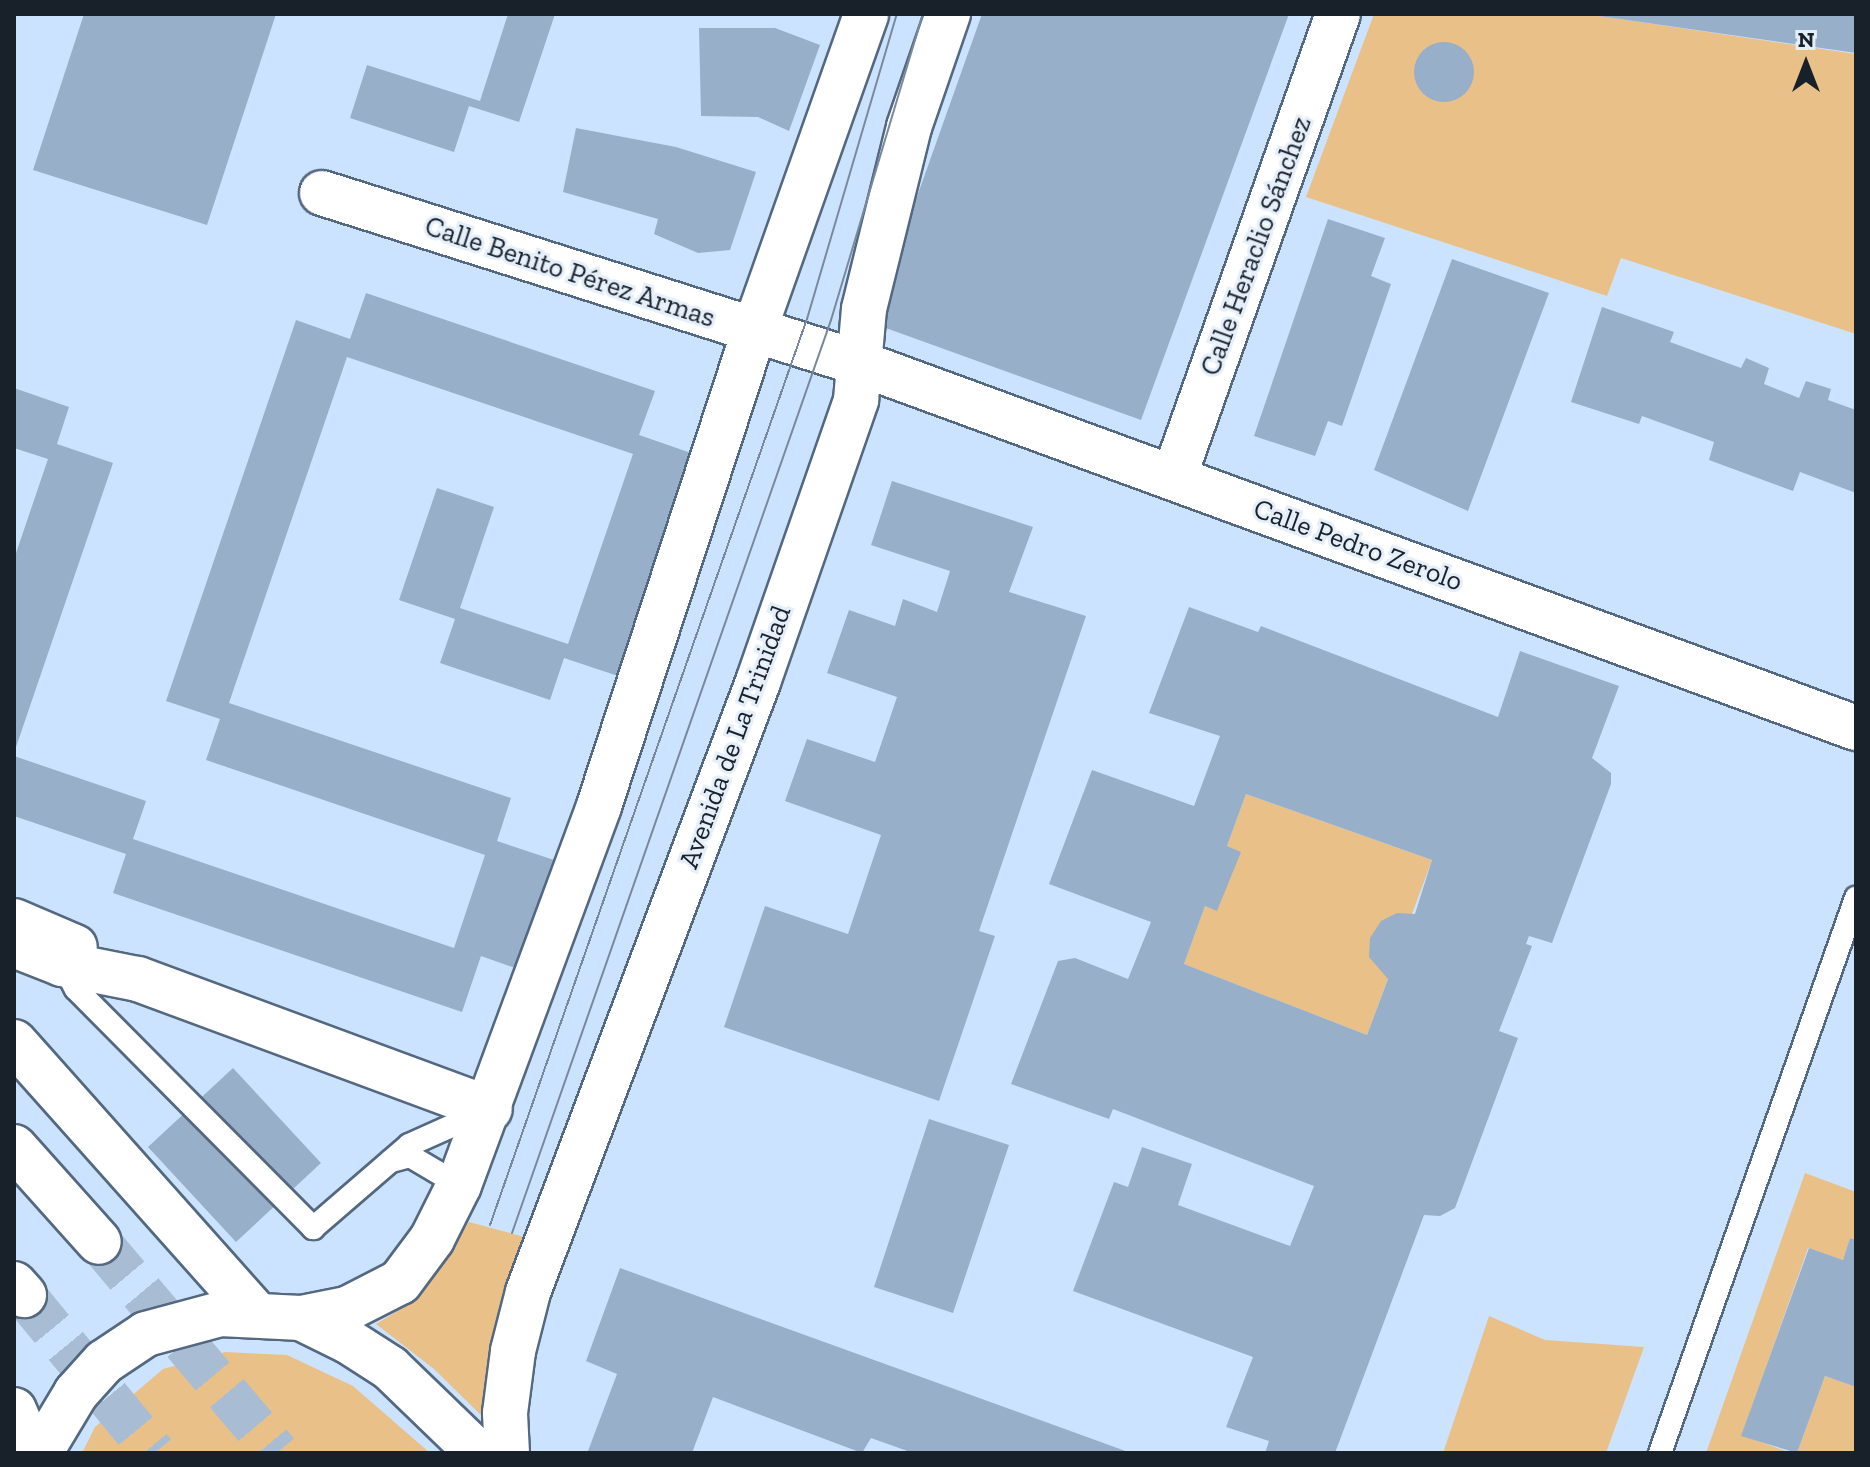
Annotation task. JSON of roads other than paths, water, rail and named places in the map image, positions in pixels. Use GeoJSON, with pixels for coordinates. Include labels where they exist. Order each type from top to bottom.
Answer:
{"type":"FeatureCollection","features":[{"type":"Feature","properties":{"kind":"main road"},"geometry":{"type":"LineString","coordinates":[[40,1453],[76,1393],[104,1362],[146,1334],[205,1317],[256,1314],[301,1318],[347,1309],[400,1282],[432,1239],[459,1185],[490,1109],[599,806],[754,331],[866,14]]}},
{"type":"Feature","properties":{"kind":"main road","name":"Avenida de La Trinidad"},"geometry":{"type":"LineString","coordinates":[[507,1453],[511,1367],[528,1292],[758,682],[856,400],[839,357],[864,309],[905,142],[948,14]]}},
{"type":"Feature","properties":{"kind":"main road","name":"Calle Heraclio Sánchez"},"geometry":{"type":"LineString","coordinates":[[1174,477],[1338,14]]}},
{"type":"Feature","properties":{"kind":"main road","name":"Calle Benito Pérez Armas"},"geometry":{"type":"LineString","coordinates":[[322,193],[839,357]]}},
{"type":"Feature","properties":{"kind":"main road","name":"Calle Pedro Zerolo"},"geometry":{"type":"LineString","coordinates":[[839,357],[1856,728]]}},
{"type":"Feature","properties":{"kind":"main road"},"geometry":{"type":"LineString","coordinates":[[14,921],[62,952]]}},
{"type":"Feature","properties":{"kind":"main road"},"geometry":{"type":"LineString","coordinates":[[14,945],[62,952],[490,1109]]}},
{"type":"Feature","properties":{"kind":"main road"},"geometry":{"type":"LineString","coordinates":[[14,1042],[256,1314]]}},
{"type":"Feature","properties":{"kind":"main road"},"geometry":{"type":"LineString","coordinates":[[14,1147],[99,1242]]}},
{"type":"Feature","properties":{"kind":"main road"},"geometry":{"type":"LineString","coordinates":[[301,1318],[390,1368],[478,1453]]}},
{"type":"Feature","properties":{"kind":"main road"},"geometry":{"type":"LineString","coordinates":[[14,1410],[32,1453]]}},
{"type":"Feature","properties":{"kind":"lane"},"geometry":{"type":"LineString","coordinates":[[1660,1453],[1856,898]]}},
{"type":"Feature","properties":{"kind":"lane"},"geometry":{"type":"LineString","coordinates":[[62,952],[76,989],[313,1228],[409,1145],[490,1109]]}},
{"type":"Feature","properties":{"kind":"lane"},"geometry":{"type":"LineString","coordinates":[[390,1162],[410,1156],[459,1185]]}},
{"type":"Feature","properties":{"kind":"tunnel"},"geometry":{"type":"LineString","coordinates":[[99,1242],[277,1453]]}},
{"type":"Feature","properties":{"kind":"tunnel"},"geometry":{"type":"LineString","coordinates":[[24,1295],[154,1453]]}},
{"type":"Feature","properties":{"kind":"tram line"},"geometry":{"type":"LineString","coordinates":[[490,1225],[807,319],[897,14]]}},
{"type":"Feature","properties":{"kind":"tram line"},"geometry":{"type":"LineString","coordinates":[[512,1233],[831,320],[923,14]]}}]}
